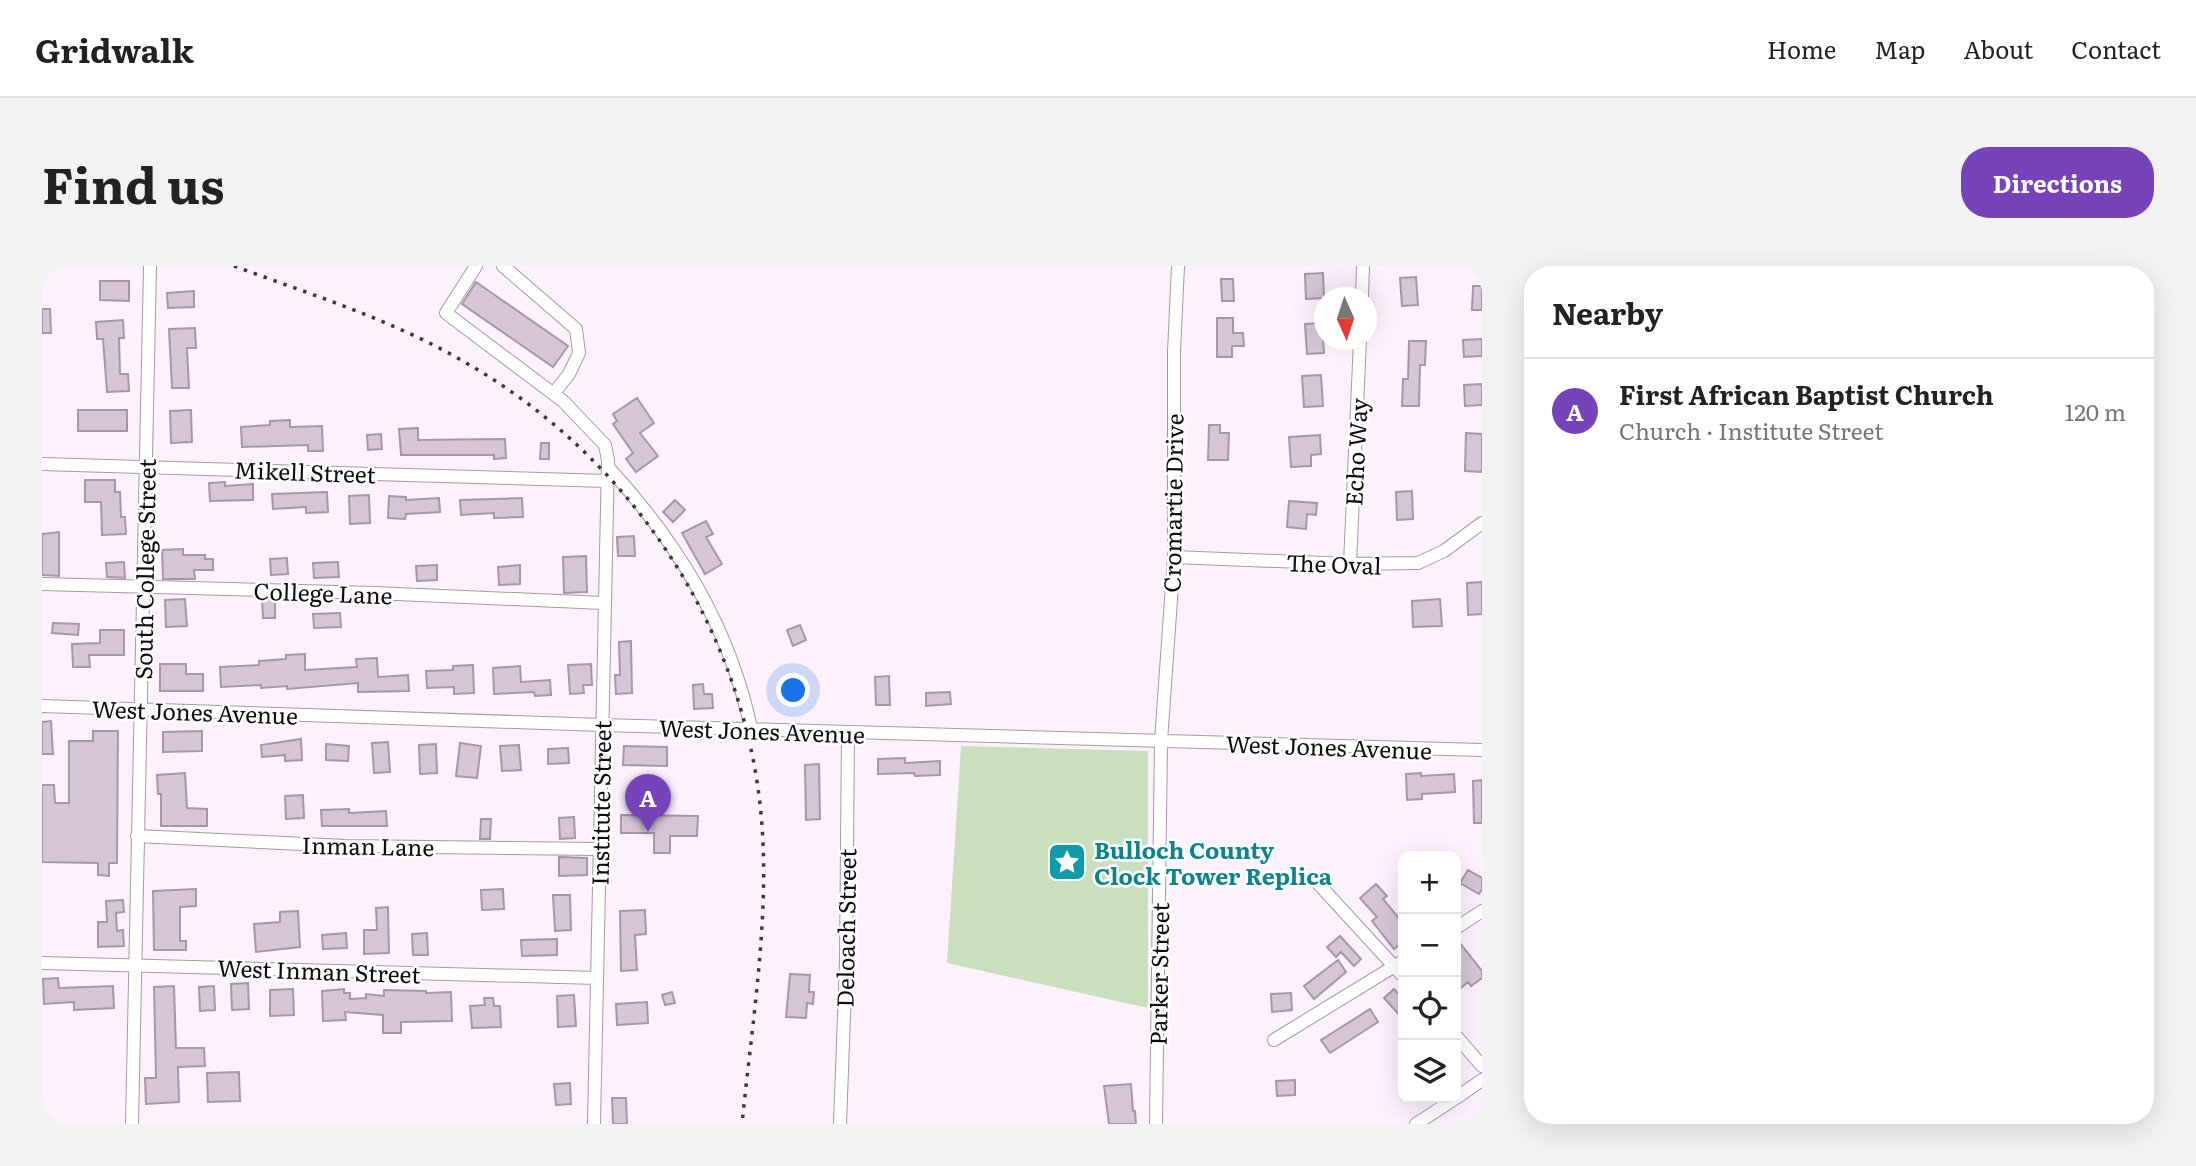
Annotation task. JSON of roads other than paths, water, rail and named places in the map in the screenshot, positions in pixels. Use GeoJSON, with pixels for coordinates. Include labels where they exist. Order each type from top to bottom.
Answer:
{"type":"FeatureCollection","features":[{"type":"Feature","properties":{"kind":"street","name":"South College Street"},"geometry":{"type":"LineString","coordinates":[[132,1124],[150,266]]}},
{"type":"Feature","properties":{"kind":"street"},"geometry":{"type":"LineString","coordinates":[[475,266],[446,313],[554,393],[605,445],[608,467],[652,517],[696,581],[738,675],[751,728]]}},
{"type":"Feature","properties":{"kind":"street"},"geometry":{"type":"LineString","coordinates":[[503,266],[576,329],[579,353],[569,374],[554,393]]}},
{"type":"Feature","properties":{"kind":"street","name":"Cromartie Drive"},"geometry":{"type":"LineString","coordinates":[[1161,741],[1174,557],[1174,352],[1178,266]]}},
{"type":"Feature","properties":{"kind":"street"},"geometry":{"type":"LineString","coordinates":[[1362,287],[1363,266]]}},
{"type":"Feature","properties":{"kind":"street","name":"Echo Way"},"geometry":{"type":"LineString","coordinates":[[1350,564],[1360,350]]}},
{"type":"Feature","properties":{"kind":"street","name":"Mikell Street"},"geometry":{"type":"LineString","coordinates":[[42,464],[607,481]]}},
{"type":"Feature","properties":{"kind":"street","name":"Institute Street"},"geometry":{"type":"LineString","coordinates":[[594,1124],[603,603],[608,467]]}},
{"type":"Feature","properties":{"kind":"street","name":"The Oval"},"geometry":{"type":"LineString","coordinates":[[1174,557],[1350,564],[1418,563],[1444,551],[1482,523]]}},
{"type":"Feature","properties":{"kind":"street","name":"College Lane"},"geometry":{"type":"LineString","coordinates":[[42,584],[374,593],[603,603]]}},
{"type":"Feature","properties":{"kind":"street","name":"West Jones Avenue"},"geometry":{"type":"LineString","coordinates":[[42,706],[848,733],[1482,750]]}},
{"type":"Feature","properties":{"kind":"street","name":"Deloach Street"},"geometry":{"type":"LineString","coordinates":[[840,1124],[846,962],[848,733]]}},
{"type":"Feature","properties":{"kind":"street","name":"Parker Street"},"geometry":{"type":"LineString","coordinates":[[1156,1124],[1161,741]]}},
{"type":"Feature","properties":{"kind":"street","name":"Inman Lane"},"geometry":{"type":"LineString","coordinates":[[137,836],[345,846],[599,849]]}},
{"type":"Feature","properties":{"kind":"street"},"geometry":{"type":"LineString","coordinates":[[1313,878],[1398,965]]}},
{"type":"Feature","properties":{"kind":"street"},"geometry":{"type":"LineString","coordinates":[[1461,925],[1482,911]]}},
{"type":"Feature","properties":{"kind":"street","name":"West Inman Street"},"geometry":{"type":"LineString","coordinates":[[42,963],[597,978]]}},
{"type":"Feature","properties":{"kind":"street"},"geometry":{"type":"LineString","coordinates":[[1274,1040],[1398,970]]}},
{"type":"Feature","properties":{"kind":"street"},"geometry":{"type":"LineString","coordinates":[[1459,1040],[1482,1066]]}},
{"type":"Feature","properties":{"kind":"street"},"geometry":{"type":"LineString","coordinates":[[1461,1095],[1482,1080]]}},
{"type":"Feature","properties":{"kind":"street"},"geometry":{"type":"LineString","coordinates":[[1416,1124],[1448,1103]]}},
{"type":"Feature","properties":{"kind":"railway"},"geometry":{"type":"LineString","coordinates":[[234,266],[386,323],[473,367],[533,408],[588,456],[636,509],[678,569],[712,632],[738,700],[755,770],[763,843],[763,912],[742,1124]]}},
{"type":"Feature","properties":{"kind":"place","name":"First African Baptist Church"},"geometry":{"type":"Point","coordinates":[648,832]}},
{"type":"Feature","properties":{"kind":"place","name":"Bulloch County Clock Tower Replica"},"geometry":{"type":"Point","coordinates":[1067,862]}}]}
